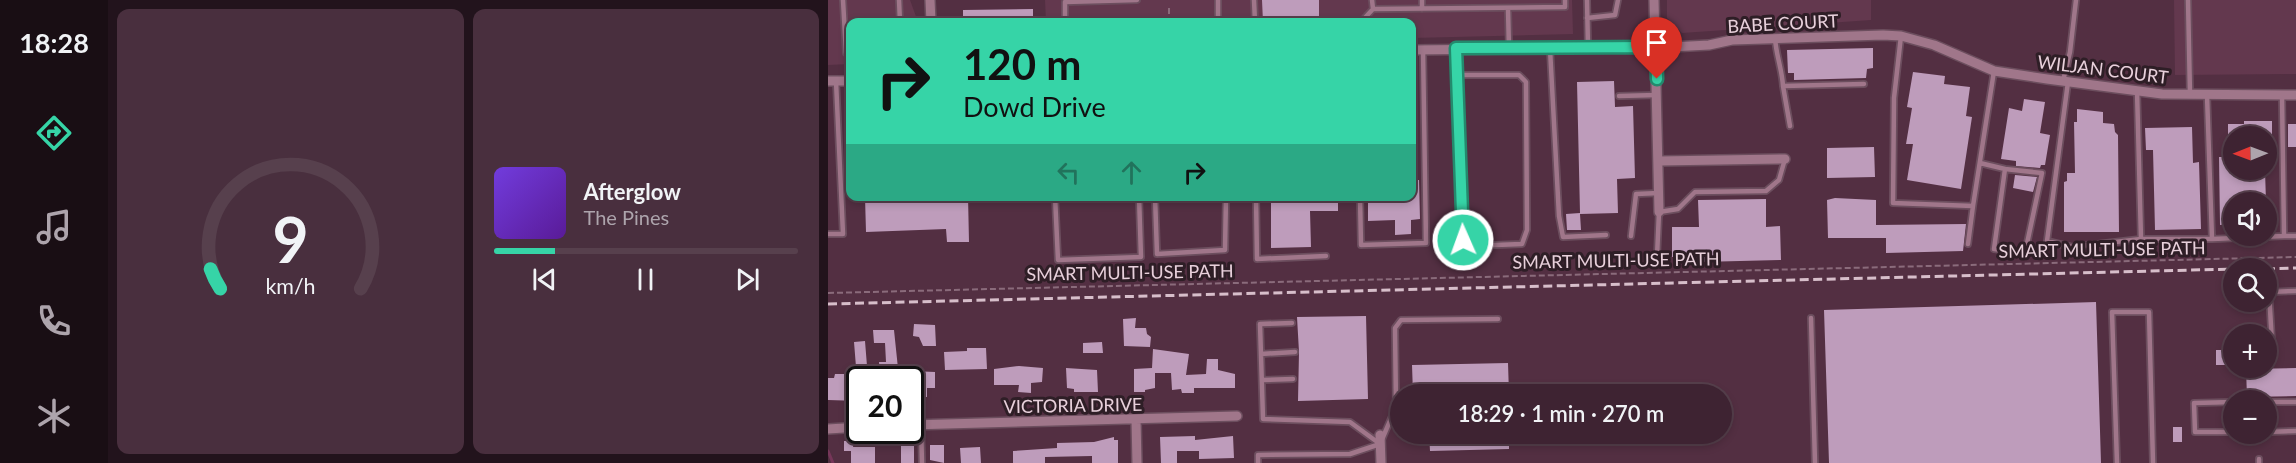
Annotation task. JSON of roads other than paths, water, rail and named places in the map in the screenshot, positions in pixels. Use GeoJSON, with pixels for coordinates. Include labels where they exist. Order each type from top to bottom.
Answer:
{"type":"FeatureCollection","features":[{"type":"Feature","properties":{"kind":"street"},"geometry":{"type":"LineString","coordinates":[[930,0],[931,18]]}},
{"type":"Feature","properties":{"kind":"street"},"geometry":{"type":"LineString","coordinates":[[1654,0],[1659,212]]}},
{"type":"Feature","properties":{"kind":"street","name":"BABE COURT"},"geometry":{"type":"LineString","coordinates":[[1416,50],[1656,47],[1709,45],[1732,40],[1775,38],[1901,36],[1912,39]]}},
{"type":"Feature","properties":{"kind":"street","name":"WILJAN COURT"},"geometry":{"type":"LineString","coordinates":[[1912,39],[1934,45],[1994,71],[2137,90],[2207,95],[2296,95]]}},
{"type":"Feature","properties":{"kind":"street"},"geometry":{"type":"LineString","coordinates":[[1659,161],[1785,159]]}},
{"type":"Feature","properties":{"kind":"street","name":"VICTORIA DRIVE"},"geometry":{"type":"LineString","coordinates":[[924,425],[1237,416]]}},
{"type":"Feature","properties":{"kind":"street"},"geometry":{"type":"LineString","coordinates":[[1136,420],[1137,463]]}},
{"type":"Feature","properties":{"kind":"street"},"geometry":{"type":"LineString","coordinates":[[829,428],[846,427]]}},
{"type":"Feature","properties":{"kind":"street"},"geometry":{"type":"LineString","coordinates":[[1380,439],[1381,463]]}},
{"type":"Feature","properties":{"kind":"lane"},"geometry":{"type":"LineString","coordinates":[[843,0],[846,53]]}},
{"type":"Feature","properties":{"kind":"lane"},"geometry":{"type":"LineString","coordinates":[[899,0],[900,18]]}},
{"type":"Feature","properties":{"kind":"lane"},"geometry":{"type":"LineString","coordinates":[[1065,18],[1065,2],[1137,0]]}},
{"type":"Feature","properties":{"kind":"lane"},"geometry":{"type":"LineString","coordinates":[[1218,0],[1218,18]]}},
{"type":"Feature","properties":{"kind":"lane"},"geometry":{"type":"LineString","coordinates":[[1254,0],[1255,18]]}},
{"type":"Feature","properties":{"kind":"lane"},"geometry":{"type":"LineString","coordinates":[[1372,0],[1373,9]]}},
{"type":"Feature","properties":{"kind":"lane"},"geometry":{"type":"LineString","coordinates":[[1422,0],[1422,9]]}},
{"type":"Feature","properties":{"kind":"lane"},"geometry":{"type":"LineString","coordinates":[[1503,0],[1506,9],[1509,49]]}},
{"type":"Feature","properties":{"kind":"lane"},"geometry":{"type":"LineString","coordinates":[[1365,18],[1373,9],[1565,7],[1565,0]]}},
{"type":"Feature","properties":{"kind":"lane"},"geometry":{"type":"LineString","coordinates":[[1587,0],[1588,47]]}},
{"type":"Feature","properties":{"kind":"lane"},"geometry":{"type":"LineString","coordinates":[[1587,18],[1615,15],[1618,0]]}},
{"type":"Feature","properties":{"kind":"lane"},"geometry":{"type":"LineString","coordinates":[[2076,0],[2047,241],[2072,247],[2141,239],[2296,236]]}},
{"type":"Feature","properties":{"kind":"lane"},"geometry":{"type":"LineString","coordinates":[[2188,0],[2190,94]]}},
{"type":"Feature","properties":{"kind":"lane"},"geometry":{"type":"LineString","coordinates":[[1901,36],[1894,98],[1893,203],[1973,206]]}},
{"type":"Feature","properties":{"kind":"lane"},"geometry":{"type":"LineString","coordinates":[[1775,38],[1776,55],[1782,68],[1790,126]]}},
{"type":"Feature","properties":{"kind":"lane"},"geometry":{"type":"LineString","coordinates":[[1456,48],[1457,75],[1464,243],[1469,246],[1522,244],[1527,230],[1527,82],[1518,75],[1457,75]]}},
{"type":"Feature","properties":{"kind":"lane"},"geometry":{"type":"LineString","coordinates":[[1551,48],[1559,216],[1563,237],[1606,235]]}},
{"type":"Feature","properties":{"kind":"lane"},"geometry":{"type":"LineString","coordinates":[[1360,201],[1361,245],[1426,243],[1423,49]]}},
{"type":"Feature","properties":{"kind":"lane"},"geometry":{"type":"LineString","coordinates":[[1968,244],[1994,71]]}},
{"type":"Feature","properties":{"kind":"lane"},"geometry":{"type":"LineString","coordinates":[[828,234],[843,234],[832,81]]}},
{"type":"Feature","properties":{"kind":"lane"},"geometry":{"type":"LineString","coordinates":[[1783,86],[1864,84]]}},
{"type":"Feature","properties":{"kind":"lane"},"geometry":{"type":"LineString","coordinates":[[2137,90],[2141,239]]}},
{"type":"Feature","properties":{"kind":"lane"},"geometry":{"type":"LineString","coordinates":[[1619,96],[1657,95]]}},
{"type":"Feature","properties":{"kind":"lane"},"geometry":{"type":"LineString","coordinates":[[2207,95],[2212,239]]}},
{"type":"Feature","properties":{"kind":"lane"},"geometry":{"type":"LineString","coordinates":[[2282,95],[2284,236]]}},
{"type":"Feature","properties":{"kind":"lane"},"geometry":{"type":"LineString","coordinates":[[1657,257],[1659,212],[1678,209],[1695,192],[1766,191],[1779,180],[1785,159]]}},
{"type":"Feature","properties":{"kind":"lane"},"geometry":{"type":"LineString","coordinates":[[1980,163],[2005,169],[2042,173],[2025,253],[1994,249],[2005,169]]}},
{"type":"Feature","properties":{"kind":"lane"},"geometry":{"type":"LineString","coordinates":[[1631,236],[1636,194],[1659,193]]}},
{"type":"Feature","properties":{"kind":"lane"},"geometry":{"type":"LineString","coordinates":[[1055,201],[1058,260],[1141,258],[1139,201]]}},
{"type":"Feature","properties":{"kind":"lane"},"geometry":{"type":"LineString","coordinates":[[1155,201],[1157,254],[1225,250],[1226,201]]}},
{"type":"Feature","properties":{"kind":"lane"},"geometry":{"type":"LineString","coordinates":[[1256,201],[1257,259],[1326,256]]}},
{"type":"Feature","properties":{"kind":"lane"},"geometry":{"type":"LineString","coordinates":[[2271,324],[2269,292],[2296,291]]}},
{"type":"Feature","properties":{"kind":"lane"},"geometry":{"type":"LineString","coordinates":[[2117,463],[2112,312],[2149,312],[2153,463]]}},
{"type":"Feature","properties":{"kind":"lane"},"geometry":{"type":"LineString","coordinates":[[1811,318],[1815,463]]}},
{"type":"Feature","properties":{"kind":"lane"},"geometry":{"type":"LineString","coordinates":[[1258,463],[1258,455],[1350,454],[1380,439],[1396,407],[1394,336],[1397,324],[1401,320],[1498,319]]}},
{"type":"Feature","properties":{"kind":"lane"},"geometry":{"type":"LineString","coordinates":[[1292,323],[1260,324],[1263,419],[1350,422],[1380,439]]}},
{"type":"Feature","properties":{"kind":"lane"},"geometry":{"type":"LineString","coordinates":[[1261,354],[1295,352]]}},
{"type":"Feature","properties":{"kind":"lane"},"geometry":{"type":"LineString","coordinates":[[1262,380],[1293,379]]}},
{"type":"Feature","properties":{"kind":"lane"},"geometry":{"type":"LineString","coordinates":[[2223,402],[2194,403],[2194,432],[2223,432]]}},
{"type":"Feature","properties":{"kind":"lane"},"geometry":{"type":"LineString","coordinates":[[2277,402],[2296,402]]}},
{"type":"Feature","properties":{"kind":"lane"},"geometry":{"type":"LineString","coordinates":[[2277,432],[2296,431]]}},
{"type":"Feature","properties":{"kind":"lane"},"geometry":{"type":"LineString","coordinates":[[919,444],[922,463]]}},
{"type":"Feature","properties":{"kind":"waterway"},"geometry":{"type":"LineString","coordinates":[[828,451],[833,463]]}},
{"type":"Feature","properties":{"kind":"railway"},"geometry":{"type":"LineString","coordinates":[[2277,269],[2296,268]]}},
{"type":"Feature","properties":{"kind":"railway"},"geometry":{"type":"LineString","coordinates":[[828,304],[2223,269]]}}]}
